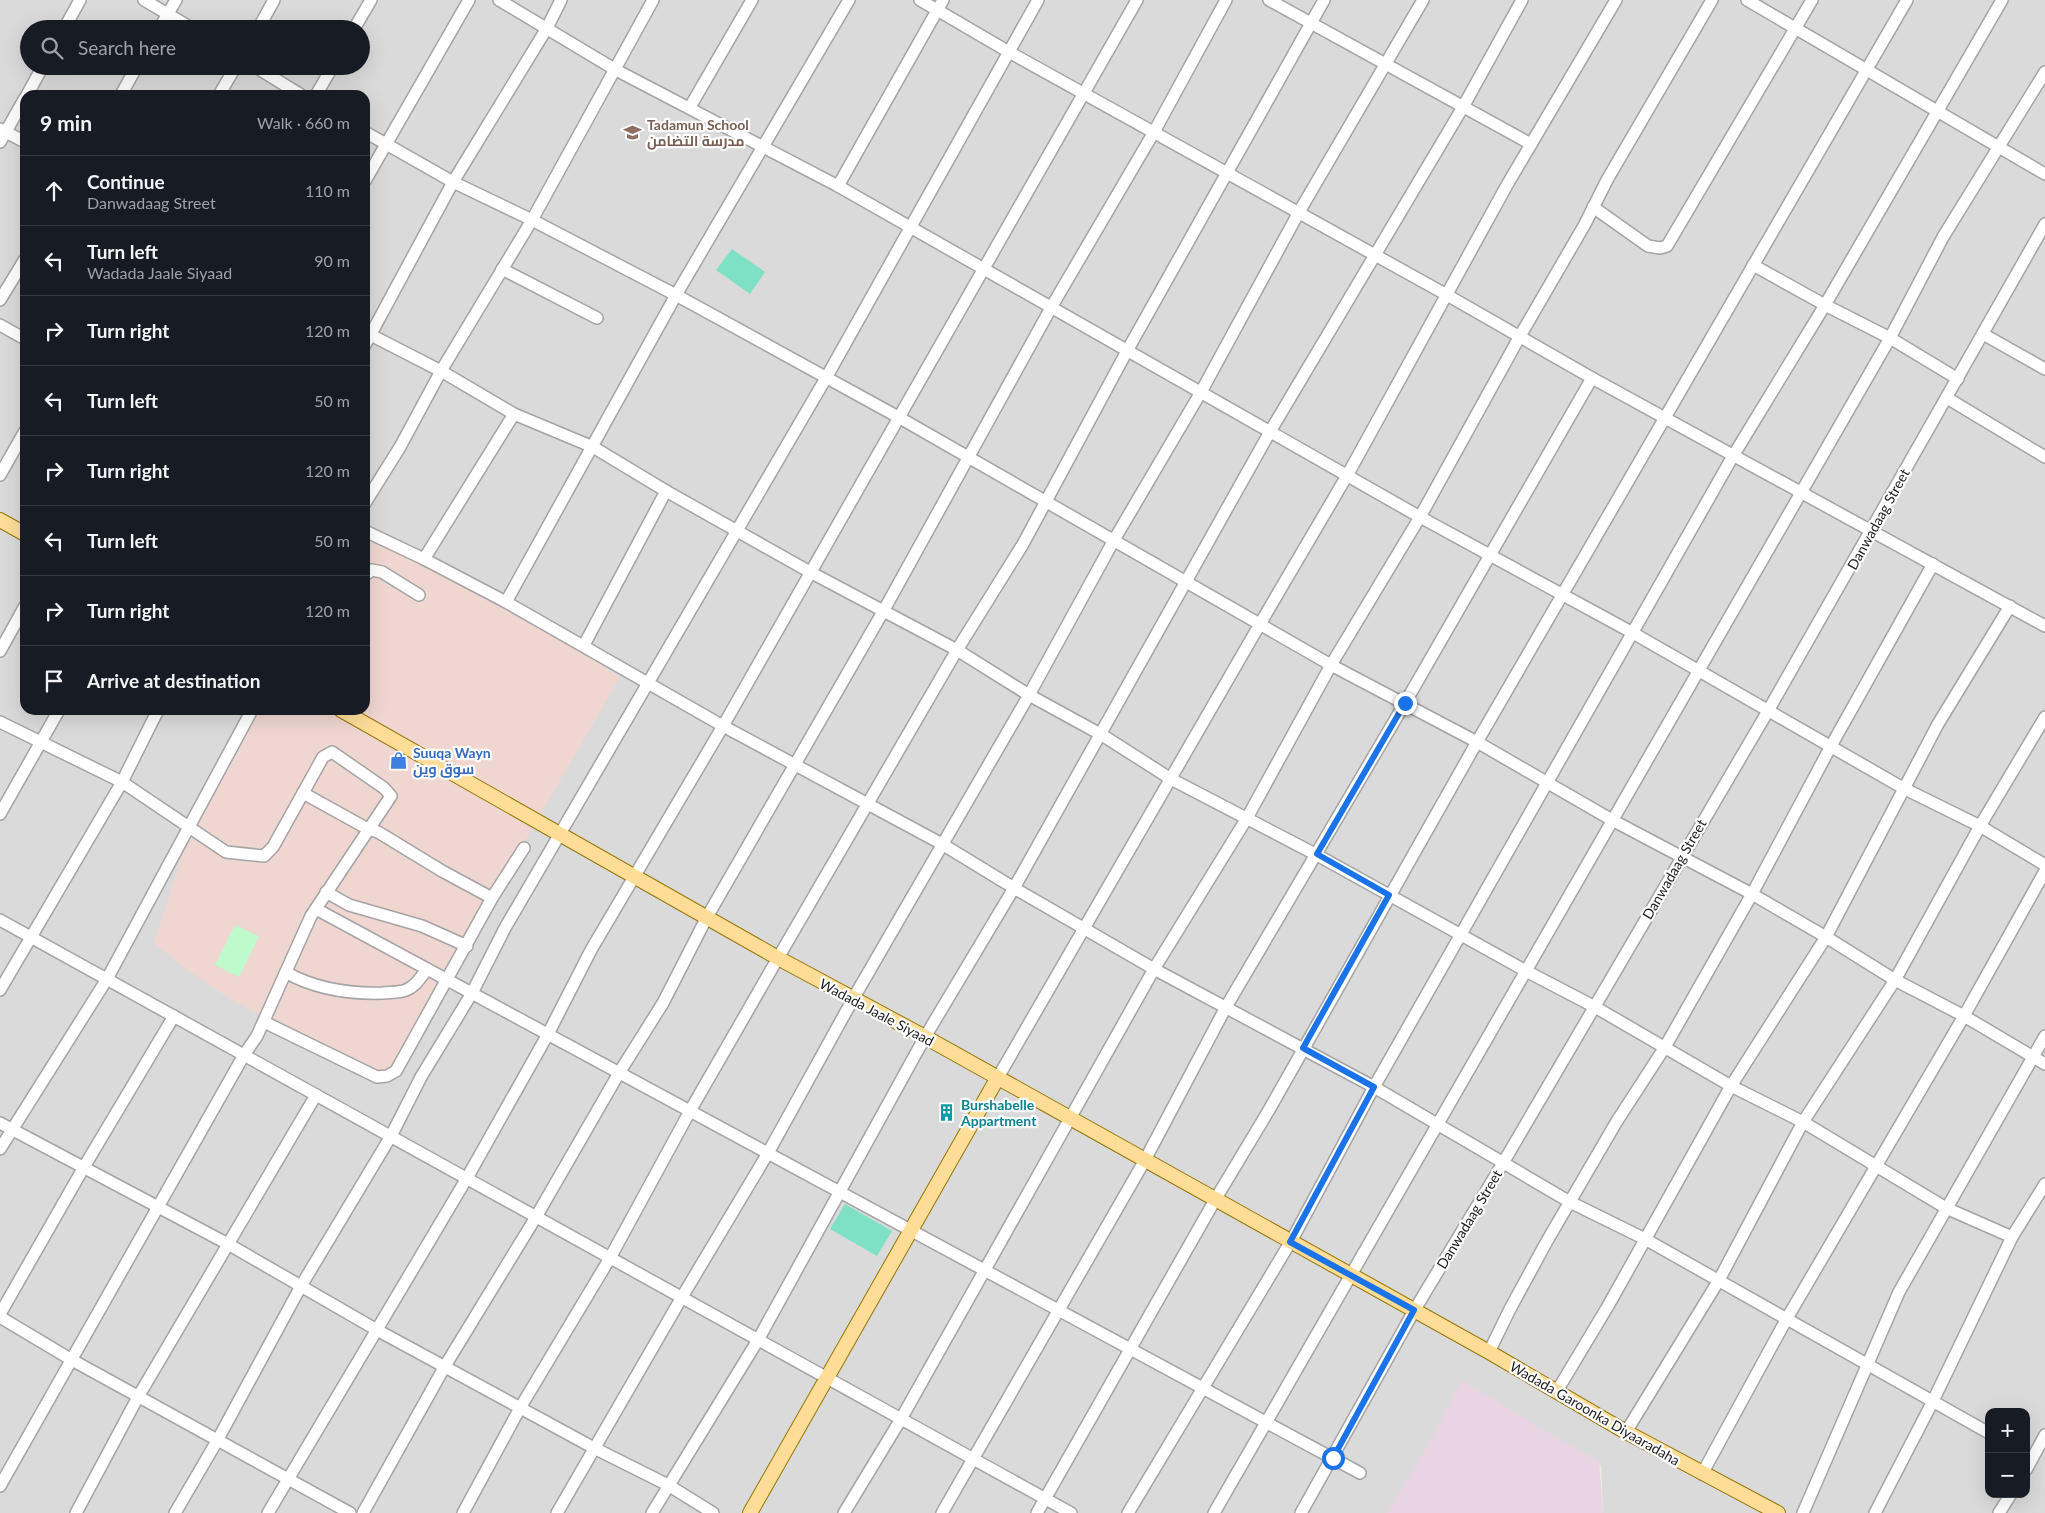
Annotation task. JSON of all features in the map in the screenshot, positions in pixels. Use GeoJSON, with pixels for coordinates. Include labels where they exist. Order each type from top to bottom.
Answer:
{"type":"FeatureCollection","features":[{"type":"Feature","properties":{"kind":"main road"},"geometry":{"type":"LineString","coordinates":[[0,520],[20,531]]}},
{"type":"Feature","properties":{"kind":"main road","name":"Wadada Jaale Siyaad"},"geometry":{"type":"LineString","coordinates":[[350,715],[778,958],[925,1037],[1070,1120],[1414,1310]]}},
{"type":"Feature","properties":{"kind":"main road"},"geometry":{"type":"LineString","coordinates":[[750,1513],[997,1079]]}},
{"type":"Feature","properties":{"kind":"main road","name":"Wadada Garoonka Diyaaradaha"},"geometry":{"type":"LineString","coordinates":[[1414,1310],[1626,1432],[1778,1513]]}},
{"type":"Feature","properties":{"kind":"street"},"geometry":{"type":"LineString","coordinates":[[69,20],[80,0]]}},
{"type":"Feature","properties":{"kind":"street"},"geometry":{"type":"LineString","coordinates":[[144,0],[179,20]]}},
{"type":"Feature","properties":{"kind":"street"},"geometry":{"type":"LineString","coordinates":[[164,20],[176,0]]}},
{"type":"Feature","properties":{"kind":"street"},"geometry":{"type":"LineString","coordinates":[[263,20],[274,0]]}},
{"type":"Feature","properties":{"kind":"street"},"geometry":{"type":"LineString","coordinates":[[359,20],[371,0]]}},
{"type":"Feature","properties":{"kind":"street"},"geometry":{"type":"LineString","coordinates":[[370,173],[469,0]]}},
{"type":"Feature","properties":{"kind":"street"},"geometry":{"type":"LineString","coordinates":[[499,0],[616,70],[838,186],[1052,306],[1127,351],[1271,430],[1420,517],[1633,633],[1903,788],[1980,826],[2045,866]]}},
{"type":"Feature","properties":{"kind":"street"},"geometry":{"type":"LineString","coordinates":[[370,332],[453,182],[547,28],[561,0]]}},
{"type":"Feature","properties":{"kind":"street"},"geometry":{"type":"LineString","coordinates":[[370,495],[400,447],[441,371],[532,220],[653,0]]}},
{"type":"Feature","properties":{"kind":"street"},"geometry":{"type":"LineString","coordinates":[[690,108],[752,0]]}},
{"type":"Feature","properties":{"kind":"street"},"geometry":{"type":"LineString","coordinates":[[506,602],[676,294],[849,0]]}},
{"type":"Feature","properties":{"kind":"street"},"geometry":{"type":"LineString","coordinates":[[920,0],[940,5],[1009,52],[1299,212],[1664,418],[2045,626]]}},
{"type":"Feature","properties":{"kind":"street"},"geometry":{"type":"LineString","coordinates":[[175,1513],[302,1286],[391,1136],[421,1077],[472,993],[504,928],[826,378],[1038,0]]}},
{"type":"Feature","properties":{"kind":"street"},"geometry":{"type":"LineString","coordinates":[[268,1513],[467,1178],[548,1034],[590,950],[723,726],[1138,0]]}},
{"type":"Feature","properties":{"kind":"street"},"geometry":{"type":"LineString","coordinates":[[363,1513],[445,1366],[536,1217],[619,1072],[663,1003],[707,917],[884,610],[1052,306],[1154,132],[1226,0]]}},
{"type":"Feature","properties":{"kind":"street"},"geometry":{"type":"LineString","coordinates":[[1269,0],[1531,144]]}},
{"type":"Feature","properties":{"kind":"street"},"geometry":{"type":"LineString","coordinates":[[463,1513],[520,1408],[610,1258],[690,1111],[778,958],[957,650],[1023,544],[1127,351],[1324,0]]}},
{"type":"Feature","properties":{"kind":"street"},"geometry":{"type":"LineString","coordinates":[[557,1513],[768,1153],[853,999],[1030,694],[1114,540],[1201,392],[1299,212],[1423,0]]}},
{"type":"Feature","properties":{"kind":"street"},"geometry":{"type":"LineString","coordinates":[[652,1513],[758,1340],[925,1037],[1102,735],[1271,430],[1463,107],[1522,0]]}},
{"type":"Feature","properties":{"kind":"street"},"geometry":{"type":"LineString","coordinates":[[997,1079],[1348,474],[1531,144],[1616,0]]}},
{"type":"Feature","properties":{"kind":"street"},"geometry":{"type":"LineString","coordinates":[[844,1513],[901,1419],[1154,969],[1247,818],[1331,665],[1420,517],[1593,207],[1606,180],[1712,0]]}},
{"type":"Feature","properties":{"kind":"street"},"geometry":{"type":"LineString","coordinates":[[1747,0],[2045,174]]}},
{"type":"Feature","properties":{"kind":"street"},"geometry":{"type":"LineString","coordinates":[[1593,207],[1648,246],[1660,248],[1667,246],[1812,0]]}},
{"type":"Feature","properties":{"kind":"street"},"geometry":{"type":"LineString","coordinates":[[1037,1513],[1215,1200],[1269,1110],[1389,895],[1907,0]]}},
{"type":"Feature","properties":{"kind":"street"},"geometry":{"type":"LineString","coordinates":[[1128,1513],[1290,1242],[1374,1087],[1733,456],[1825,305],[2002,0]]}},
{"type":"Feature","properties":{"kind":"street"},"geometry":{"type":"LineString","coordinates":[[838,186],[940,5]]}},
{"type":"Feature","properties":{"kind":"street"},"geometry":{"type":"LineString","coordinates":[[1214,1513],[1890,338],[1943,238],[2045,72]]}},
{"type":"Feature","properties":{"kind":"street"},"geometry":{"type":"LineString","coordinates":[[29,90],[38,75]]}},
{"type":"Feature","properties":{"kind":"street"},"geometry":{"type":"LineString","coordinates":[[123,90],[132,75]]}},
{"type":"Feature","properties":{"kind":"street"},"geometry":{"type":"LineString","coordinates":[[222,90],[231,75]]}},
{"type":"Feature","properties":{"kind":"street"},"geometry":{"type":"LineString","coordinates":[[269,75],[293,90]]}},
{"type":"Feature","properties":{"kind":"street"},"geometry":{"type":"LineString","coordinates":[[319,90],[328,75]]}},
{"type":"Feature","properties":{"kind":"street"},"geometry":{"type":"LineString","coordinates":[[20,106],[2,135],[20,140]]}},
{"type":"Feature","properties":{"kind":"street"},"geometry":{"type":"LineString","coordinates":[[370,135],[453,182],[676,294],[900,418],[1331,665],[1477,742],[1681,858],[1752,894],[1895,980],[1964,1016],[2045,1064]]}},
{"type":"Feature","properties":{"kind":"street","name":"Danwadaag Street"},"geometry":{"type":"LineString","coordinates":[[1301,1513],[1414,1310],[1503,1163],[1768,711],[2045,224]]}},
{"type":"Feature","properties":{"kind":"street"},"geometry":{"type":"LineString","coordinates":[[1754,265],[1825,305],[1890,338],[1958,379]]}},
{"type":"Feature","properties":{"kind":"street"},"geometry":{"type":"LineString","coordinates":[[0,300],[20,268]]}},
{"type":"Feature","properties":{"kind":"street"},"geometry":{"type":"LineString","coordinates":[[502,269],[597,318]]}},
{"type":"Feature","properties":{"kind":"street"},"geometry":{"type":"LineString","coordinates":[[0,325],[20,336]]}},
{"type":"Feature","properties":{"kind":"street"},"geometry":{"type":"LineString","coordinates":[[1983,334],[2045,369]]}},
{"type":"Feature","properties":{"kind":"street"},"geometry":{"type":"LineString","coordinates":[[370,338],[441,371],[514,414],[593,447],[666,491],[810,572],[957,650],[1102,735],[1171,779],[1317,854],[1526,972],[1594,1007],[1731,1086],[1803,1122],[1946,1208],[2012,1237]]}},
{"type":"Feature","properties":{"kind":"street"},"geometry":{"type":"LineString","coordinates":[[942,1513],[1145,1160],[1226,1008],[1405,703],[1592,378]]}},
{"type":"Feature","properties":{"kind":"street"},"geometry":{"type":"LineString","coordinates":[[1947,398],[2045,457]]}},
{"type":"Feature","properties":{"kind":"street"},"geometry":{"type":"LineString","coordinates":[[424,559],[514,414]]}},
{"type":"Feature","properties":{"kind":"street"},"geometry":{"type":"LineString","coordinates":[[0,475],[20,440]]}},
{"type":"Feature","properties":{"kind":"street"},"geometry":{"type":"LineString","coordinates":[[584,645],[666,491]]}},
{"type":"Feature","properties":{"kind":"street"},"geometry":{"type":"LineString","coordinates":[[370,533],[424,559],[584,645],[723,726],[942,844],[1154,969],[1374,1087],[1570,1202],[1645,1239],[1985,1431]]}},
{"type":"Feature","properties":{"kind":"street"},"geometry":{"type":"LineString","coordinates":[[1489,1352],[1533,1266],[1617,1121],[1665,1047],[1752,894],[1831,746],[1933,564]]}},
{"type":"Feature","properties":{"kind":"street"},"geometry":{"type":"LineString","coordinates":[[370,571],[372,570],[382,572],[419,595]]}},
{"type":"Feature","properties":{"kind":"street"},"geometry":{"type":"LineString","coordinates":[[1557,1391],[1731,1086],[1826,937],[1938,724],[2010,606]]}},
{"type":"Feature","properties":{"kind":"street"},"geometry":{"type":"LineString","coordinates":[[0,651],[20,615]]}},
{"type":"Feature","properties":{"kind":"street"},"geometry":{"type":"LineString","coordinates":[[0,814],[56,715]]}},
{"type":"Feature","properties":{"kind":"street"},"geometry":{"type":"LineString","coordinates":[[0,990],[122,782],[156,715]]}},
{"type":"Feature","properties":{"kind":"street"},"geometry":{"type":"LineString","coordinates":[[0,1149],[107,979],[249,715]]}},
{"type":"Feature","properties":{"kind":"street"},"geometry":{"type":"LineString","coordinates":[[1626,1432],[1719,1280],[1803,1122],[1895,980],[1980,826],[2045,717]]}},
{"type":"Feature","properties":{"kind":"street"},"geometry":{"type":"LineString","coordinates":[[0,722],[122,782],[226,852],[264,856],[273,847],[323,757],[332,752],[384,788],[391,796],[316,908],[264,1022],[0,1486]]}},
{"type":"Feature","properties":{"kind":"street"},"geometry":{"type":"LineString","coordinates":[[303,793],[368,829],[378,832],[449,875],[492,898]]}},
{"type":"Feature","properties":{"kind":"street"},"geometry":{"type":"LineString","coordinates":[[264,1022],[377,1077],[387,1076],[396,1071],[492,898],[524,848]]}},
{"type":"Feature","properties":{"kind":"street"},"geometry":{"type":"LineString","coordinates":[[1702,1474],[1786,1320],[1964,1016],[2045,870]]}},
{"type":"Feature","properties":{"kind":"street"},"geometry":{"type":"LineString","coordinates":[[326,892],[349,905],[422,926],[467,946]]}},
{"type":"Feature","properties":{"kind":"street"},"geometry":{"type":"LineString","coordinates":[[316,908],[1360,1472]]}},
{"type":"Feature","properties":{"kind":"street"},"geometry":{"type":"LineString","coordinates":[[0,920],[1070,1513]]}},
{"type":"Feature","properties":{"kind":"street"},"geometry":{"type":"LineString","coordinates":[[287,973],[314,985],[354,993],[392,992],[405,991],[415,985],[427,969]]}},
{"type":"Feature","properties":{"kind":"street"},"geometry":{"type":"LineString","coordinates":[[174,1016],[84,1167],[0,1315],[72,1360],[350,1513]]}},
{"type":"Feature","properties":{"kind":"street"},"geometry":{"type":"LineString","coordinates":[[1803,1513],[1899,1292],[2045,1036]]}},
{"type":"Feature","properties":{"kind":"street"},"geometry":{"type":"LineString","coordinates":[[76,1513],[138,1397],[316,1095]]}},
{"type":"Feature","properties":{"kind":"street"},"geometry":{"type":"LineString","coordinates":[[0,1123],[228,1244],[376,1330],[594,1448],[668,1485],[713,1513]]}},
{"type":"Feature","properties":{"kind":"street"},"geometry":{"type":"LineString","coordinates":[[1875,1513],[1933,1401],[2012,1237],[2045,1184]]}},
{"type":"Feature","properties":{"kind":"street"},"geometry":{"type":"LineString","coordinates":[[2030,1456],[2045,1435]]}},
{"type":"Feature","properties":{"kind":"street"},"geometry":{"type":"LineString","coordinates":[[1999,1513],[2008,1498]]}},
{"type":"Feature","properties":{"kind":"shaded area"},"geometry":{"type":"Polygon","coordinates":[[[0,0],[2045,0],[2045,1513],[1603,1513],[1601,1465],[1392,1513],[0,1513],[0,0]]]}},
{"type":"Feature","properties":{"kind":"shaded area","name":"Suuqa Wayn سوق وين"},"geometry":{"type":"Polygon","coordinates":[[[370,537],[498,604],[620,677],[386,1080],[230,999],[185,968],[154,943],[193,821],[252,715],[370,715],[370,537]]]}},
{"type":"Feature","properties":{"kind":"shaded area"},"geometry":{"type":"Polygon","coordinates":[[[1462,1380],[1550,1434],[1599,1461],[1603,1513],[1387,1513],[1433,1436],[1462,1380]]]}},
{"type":"Feature","properties":{"kind":"green space"},"geometry":{"type":"Polygon","coordinates":[[[732,249],[765,272],[750,294],[716,270],[732,249]]]}},
{"type":"Feature","properties":{"kind":"green space"},"geometry":{"type":"Polygon","coordinates":[[[235,925],[259,936],[239,977],[215,965],[235,925]]]}},
{"type":"Feature","properties":{"kind":"green space"},"geometry":{"type":"Polygon","coordinates":[[[845,1204],[892,1231],[877,1256],[830,1229],[845,1204]]]}},
{"type":"Feature","properties":{"kind":"place","name":"Tadamun School مدرسة التضامن"},"geometry":{"type":"Point","coordinates":[633,132]}},
{"type":"Feature","properties":{"kind":"place","name":"Suuqa Wayn سوق وين"},"geometry":{"type":"Point","coordinates":[399,760]}},
{"type":"Feature","properties":{"kind":"place","name":"Burshabelle Appartment"},"geometry":{"type":"Point","coordinates":[947,1112]}},
{"type":"Feature","properties":{"kind":"route"},"geometry":{"type":"LineString","coordinates":[[1333,1458],[1414,1310],[1290,1242],[1374,1087],[1303,1048],[1389,895],[1317,854],[1405,703]]}}]}
